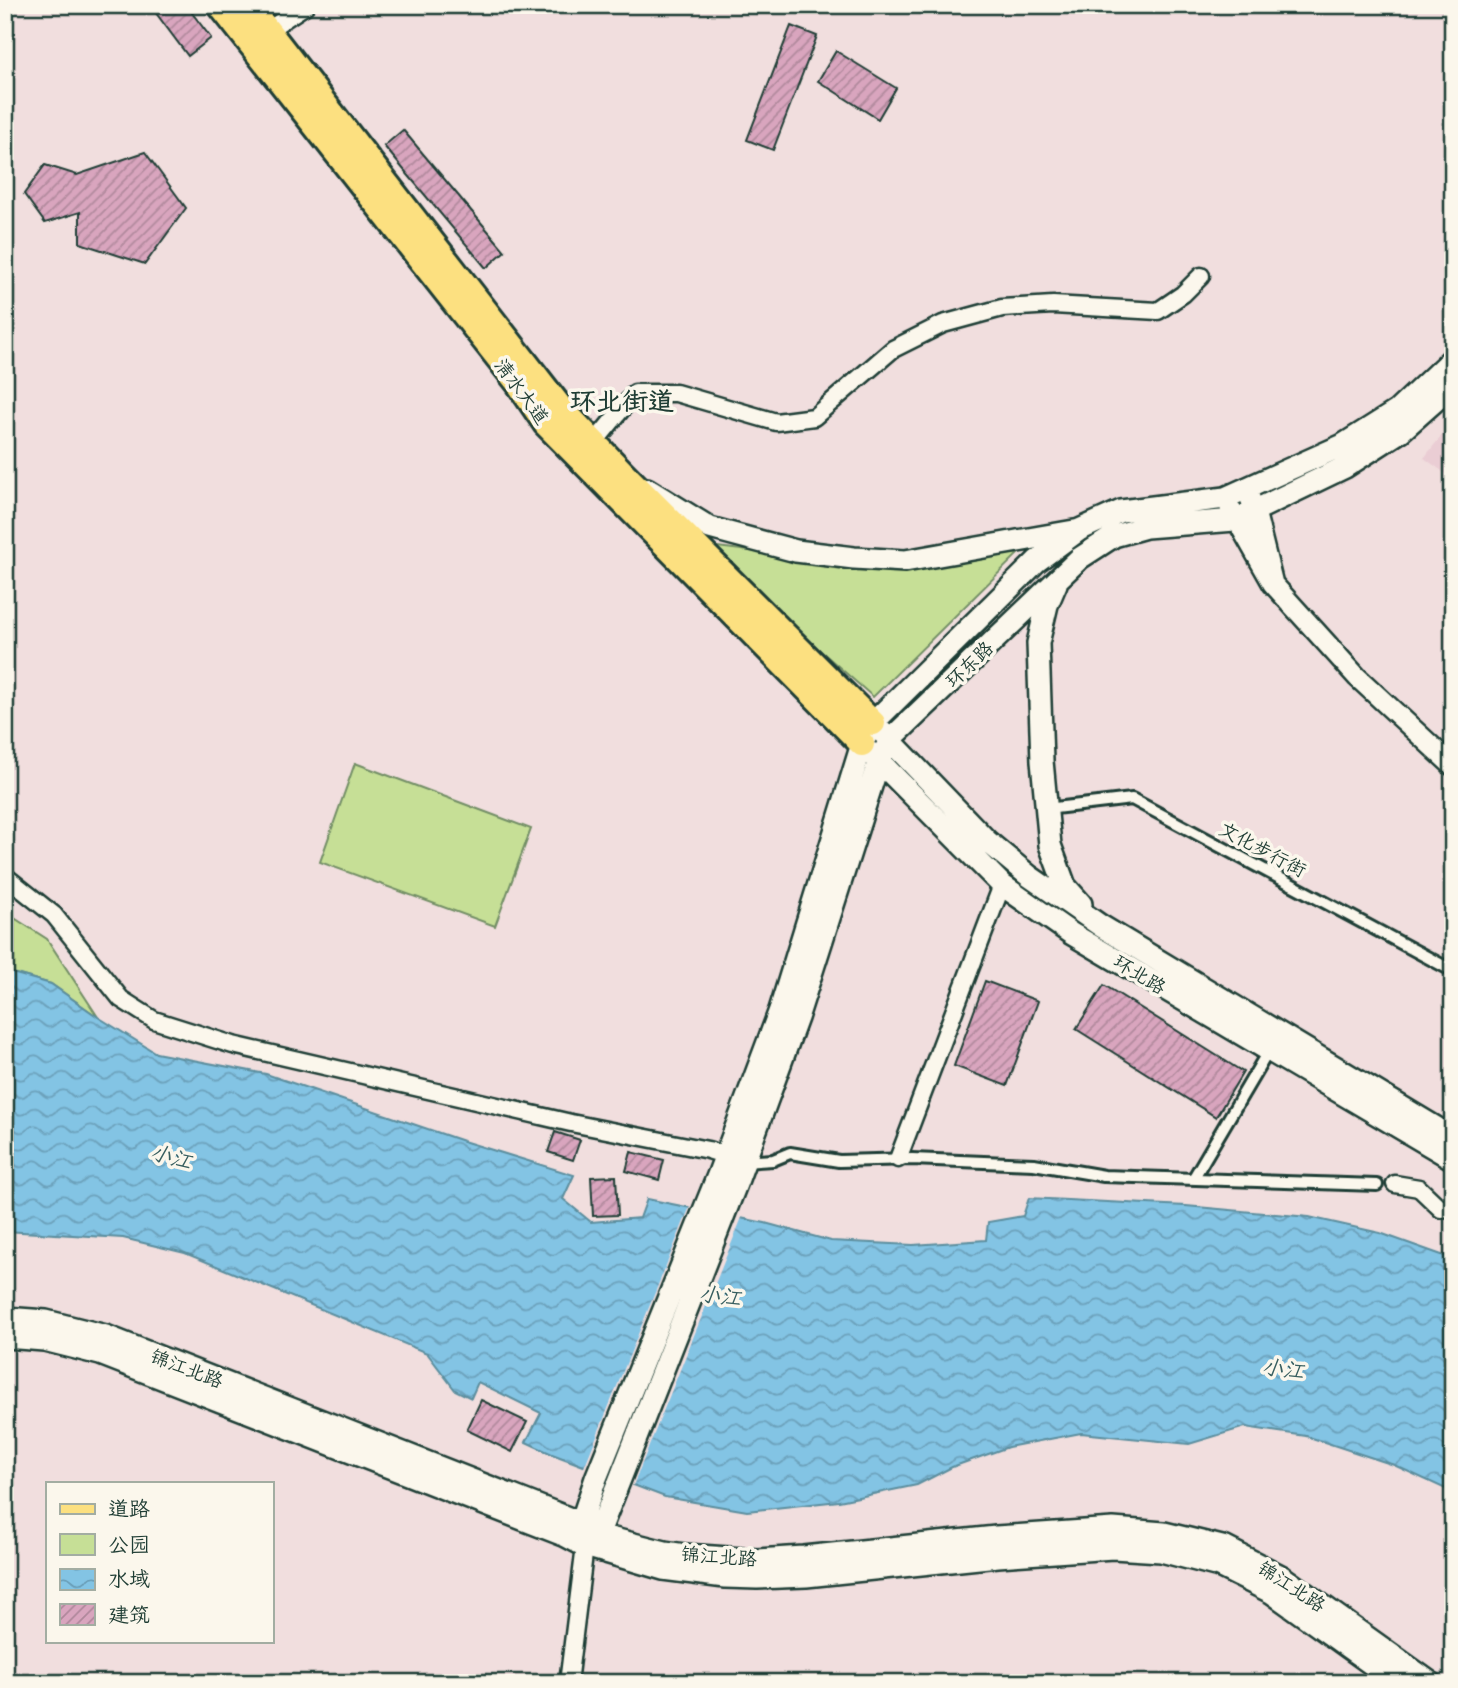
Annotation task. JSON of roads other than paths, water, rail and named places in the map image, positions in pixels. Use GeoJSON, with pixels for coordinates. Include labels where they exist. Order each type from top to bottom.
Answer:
{"type":"FeatureCollection","features":[{"type":"Feature","properties":{"kind":"main road","name":"清水大道"},"geometry":{"type":"LineString","coordinates":[[220,5],[519,384],[547,424],[875,736]]}},
{"type":"Feature","properties":{"kind":"main road","name":"清水大道"},"geometry":{"type":"LineString","coordinates":[[248,5],[560,407],[875,736]]}},
{"type":"Feature","properties":{"kind":"main road","name":"环东路"},"geometry":{"type":"LineString","coordinates":[[875,736],[1037,561],[1079,530],[1121,511],[1225,498],[1343,445],[1397,411],[1453,358]]}},
{"type":"Feature","properties":{"kind":"main road","name":"环东路"},"geometry":{"type":"LineString","coordinates":[[875,736],[1080,558],[1114,536],[1146,527],[1235,520],[1345,467],[1401,431],[1453,385]]}},
{"type":"Feature","properties":{"kind":"main road"},"geometry":{"type":"LineString","coordinates":[[624,474],[710,528],[796,551],[842,557],[905,561],[1079,530]]}},
{"type":"Feature","properties":{"kind":"main road"},"geometry":{"type":"LineString","coordinates":[[1057,580],[1047,605],[1038,643],[1040,734],[1050,845],[1065,886],[1101,926]]}},
{"type":"Feature","properties":{"kind":"main road","name":"环北路"},"geometry":{"type":"LineString","coordinates":[[875,736],[879,761],[1002,885],[1072,933],[1453,1159]]}},
{"type":"Feature","properties":{"kind":"main road","name":"环北路"},"geometry":{"type":"LineString","coordinates":[[875,736],[987,841],[1029,876],[1101,926],[1453,1138]]}},
{"type":"Feature","properties":{"kind":"main road"},"geometry":{"type":"LineString","coordinates":[[732,1167],[780,1010],[875,736]]}},
{"type":"Feature","properties":{"kind":"main road"},"geometry":{"type":"LineString","coordinates":[[588,1535],[606,1482],[732,1167],[797,1018],[879,761]]}},
{"type":"Feature","properties":{"kind":"main road","name":"锦江北路"},"geometry":{"type":"LineString","coordinates":[[5,1318],[46,1321],[106,1336],[588,1535],[663,1569],[757,1578],[806,1576],[998,1556],[1113,1548],[1161,1551],[1219,1566],[1271,1592],[1398,1683]]}},
{"type":"Feature","properties":{"kind":"main road","name":"锦江北路"},"geometry":{"type":"LineString","coordinates":[[5,1337],[44,1340],[100,1354],[566,1536],[588,1535],[685,1555],[757,1560],[996,1537],[1113,1529],[1164,1533],[1226,1548],[1281,1576],[1431,1683]]}},
{"type":"Feature","properties":{"kind":"street"},"geometry":{"type":"LineString","coordinates":[[268,30],[306,5]]}},
{"type":"Feature","properties":{"kind":"street"},"geometry":{"type":"LineString","coordinates":[[594,443],[635,393],[676,393],[776,422],[814,417],[893,349],[943,324],[1002,307],[1053,305],[1157,311],[1183,294],[1201,276]]}},
{"type":"Feature","properties":{"kind":"street"},"geometry":{"type":"LineString","coordinates":[[1246,488],[1255,511],[1273,584]]}},
{"type":"Feature","properties":{"kind":"street"},"geometry":{"type":"LineString","coordinates":[[1225,498],[1273,584],[1357,677],[1453,766]]}},
{"type":"Feature","properties":{"kind":"street","name":"文化步行街"},"geometry":{"type":"LineString","coordinates":[[1046,809],[1132,799],[1453,971]]}},
{"type":"Feature","properties":{"kind":"street"},"geometry":{"type":"LineString","coordinates":[[5,876],[54,915],[121,999],[154,1020],[233,1045],[571,1123],[732,1167],[773,1160],[790,1153],[839,1161],[898,1159],[1034,1164],[1104,1176],[1377,1185]]}},
{"type":"Feature","properties":{"kind":"street"},"geometry":{"type":"LineString","coordinates":[[898,1159],[1002,885]]}},
{"type":"Feature","properties":{"kind":"street"},"geometry":{"type":"LineString","coordinates":[[1193,1179],[1269,1050]]}},
{"type":"Feature","properties":{"kind":"street"},"geometry":{"type":"LineString","coordinates":[[1395,1184],[1419,1188],[1441,1209],[1453,1207]]}},
{"type":"Feature","properties":{"kind":"street"},"geometry":{"type":"LineString","coordinates":[[568,1683],[588,1535]]}},
{"type":"Feature","properties":{"kind":"water","name":"小江"},"geometry":{"type":"Polygon","coordinates":[[[5,971],[51,984],[156,1053],[266,1074],[463,1141],[574,1175],[563,1199],[591,1222],[640,1218],[647,1199],[765,1223],[831,1241],[913,1245],[986,1240],[988,1222],[1023,1216],[1029,1198],[1186,1206],[1309,1217],[1380,1233],[1453,1259],[1453,1497],[1446,1489],[1394,1465],[1306,1436],[1245,1427],[1189,1444],[1081,1433],[1008,1447],[952,1467],[917,1485],[839,1501],[747,1511],[665,1497],[526,1442],[541,1413],[478,1382],[471,1398],[455,1390],[427,1353],[185,1253],[123,1238],[5,1231],[5,971]]]}},
{"type":"Feature","properties":{"kind":"district","name":"环北街道"},"geometry":{"type":"Point","coordinates":[622,401]}}]}
